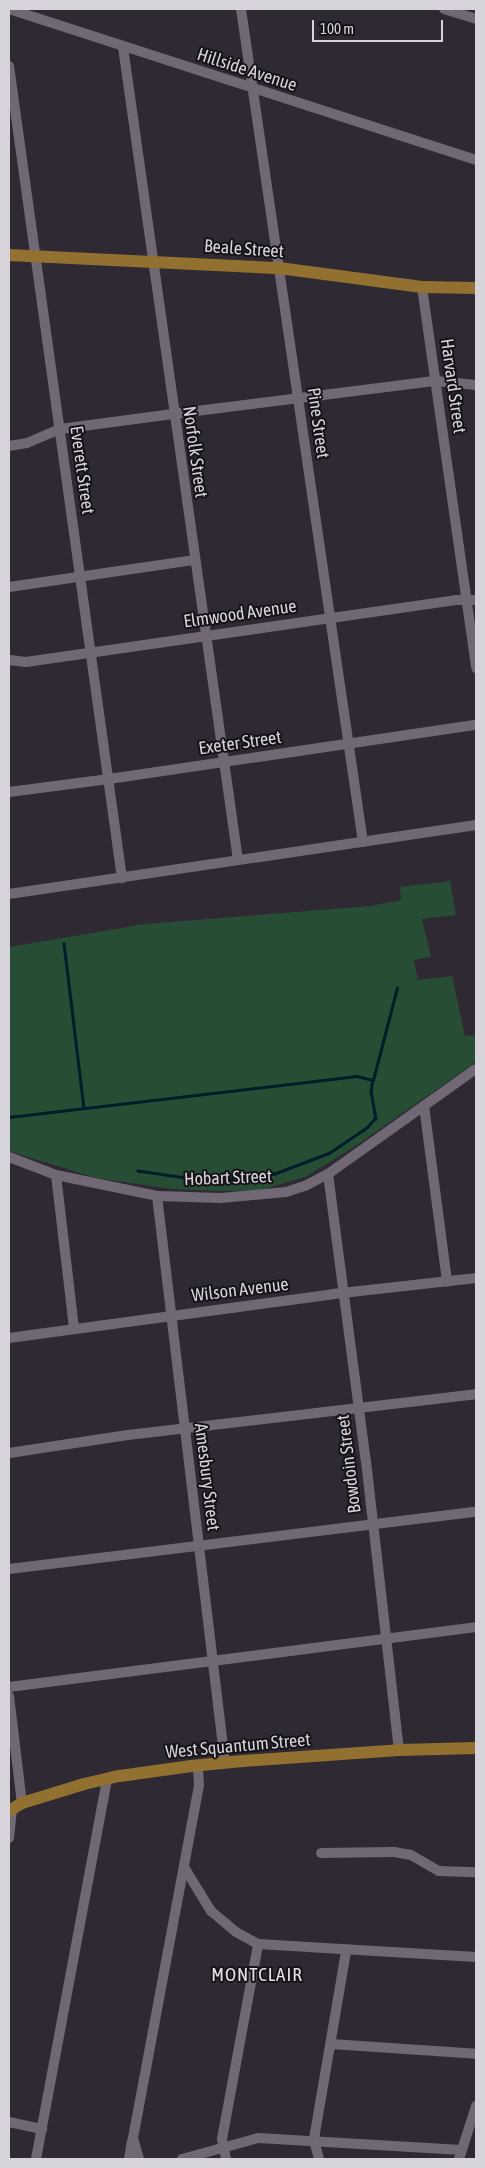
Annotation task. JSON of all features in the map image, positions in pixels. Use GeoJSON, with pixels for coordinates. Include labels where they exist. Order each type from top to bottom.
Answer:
{"type":"FeatureCollection","features":[{"type":"Feature","properties":{"kind":"main road","name":"Beale Street"},"geometry":{"type":"LineString","coordinates":[[9,254],[279,268],[422,287],[476,288]]}},
{"type":"Feature","properties":{"kind":"main road","name":"West Squantum Street"},"geometry":{"type":"LineString","coordinates":[[14,1807],[106,1779],[198,1766],[399,1750],[476,1748]]}},
{"type":"Feature","properties":{"kind":"street","name":"Hillside Avenue"},"geometry":{"type":"LineString","coordinates":[[9,9],[476,160]]}},
{"type":"Feature","properties":{"kind":"street","name":"Pine Street"},"geometry":{"type":"LineString","coordinates":[[241,9],[363,842]]}},
{"type":"Feature","properties":{"kind":"street"},"geometry":{"type":"LineString","coordinates":[[444,9],[476,19]]}},
{"type":"Feature","properties":{"kind":"street","name":"Norfolk Street"},"geometry":{"type":"LineString","coordinates":[[123,47],[173,414],[238,860]]}},
{"type":"Feature","properties":{"kind":"street","name":"Everett Street"},"geometry":{"type":"LineString","coordinates":[[9,66],[122,878]]}},
{"type":"Feature","properties":{"kind":"street","name":"Harvard Street"},"geometry":{"type":"LineString","coordinates":[[422,287],[472,599],[476,668]]}},
{"type":"Feature","properties":{"kind":"street"},"geometry":{"type":"LineString","coordinates":[[9,446],[26,443],[60,429],[173,414],[436,381],[476,385]]}},
{"type":"Feature","properties":{"kind":"street"},"geometry":{"type":"LineString","coordinates":[[9,587],[195,560]]}},
{"type":"Feature","properties":{"kind":"street","name":"Elmwood Avenue"},"geometry":{"type":"LineString","coordinates":[[9,660],[26,662],[205,635],[472,599]]}},
{"type":"Feature","properties":{"kind":"street","name":"Exeter Street"},"geometry":{"type":"LineString","coordinates":[[9,792],[476,725]]}},
{"type":"Feature","properties":{"kind":"street"},"geometry":{"type":"LineString","coordinates":[[9,890],[9,894],[476,825]]}},
{"type":"Feature","properties":{"kind":"street","name":"Hobart Street"},"geometry":{"type":"LineString","coordinates":[[9,1157],[56,1176],[157,1196],[256,1196],[286,1192],[328,1174],[476,1069]]}},
{"type":"Feature","properties":{"kind":"street"},"geometry":{"type":"LineString","coordinates":[[424,1106],[447,1281]]}},
{"type":"Feature","properties":{"kind":"street","name":"Bowdoin Street"},"geometry":{"type":"LineString","coordinates":[[328,1174],[387,1638],[399,1750]]}},
{"type":"Feature","properties":{"kind":"street"},"geometry":{"type":"LineString","coordinates":[[56,1176],[74,1328]]}},
{"type":"Feature","properties":{"kind":"street","name":"Amesbury Street"},"geometry":{"type":"LineString","coordinates":[[157,1196],[225,1763]]}},
{"type":"Feature","properties":{"kind":"street","name":"Wilson Avenue"},"geometry":{"type":"LineString","coordinates":[[9,1338],[344,1293],[476,1278]]}},
{"type":"Feature","properties":{"kind":"street"},"geometry":{"type":"LineString","coordinates":[[9,1453],[128,1435],[184,1430],[476,1394]]}},
{"type":"Feature","properties":{"kind":"street"},"geometry":{"type":"LineString","coordinates":[[9,1569],[476,1512]]}},
{"type":"Feature","properties":{"kind":"street"},"geometry":{"type":"LineString","coordinates":[[9,1687],[476,1627]]}},
{"type":"Feature","properties":{"kind":"street"},"geometry":{"type":"LineString","coordinates":[[9,1696],[14,1807],[9,1838]]}},
{"type":"Feature","properties":{"kind":"street"},"geometry":{"type":"LineString","coordinates":[[129,2159],[199,1786],[198,1766]]}},
{"type":"Feature","properties":{"kind":"street"},"geometry":{"type":"LineString","coordinates":[[36,2159],[106,1779]]}},
{"type":"Feature","properties":{"kind":"street"},"geometry":{"type":"LineString","coordinates":[[321,1853],[394,1852],[411,1855],[439,1870],[476,1872]]}},
{"type":"Feature","properties":{"kind":"street"},"geometry":{"type":"LineString","coordinates":[[184,1867],[211,1911],[236,1932],[258,1944],[346,1951],[476,1957]]}},
{"type":"Feature","properties":{"kind":"street"},"geometry":{"type":"LineString","coordinates":[[226,2159],[223,2148],[224,2129],[258,1944]]}},
{"type":"Feature","properties":{"kind":"street"},"geometry":{"type":"LineString","coordinates":[[319,2159],[314,2140],[346,1951]]}},
{"type":"Feature","properties":{"kind":"street"},"geometry":{"type":"LineString","coordinates":[[331,2044],[476,2054]]}},
{"type":"Feature","properties":{"kind":"street"},"geometry":{"type":"LineString","coordinates":[[182,2159],[258,2138],[314,2140],[460,2154],[476,2106]]}},
{"type":"Feature","properties":{"kind":"street"},"geometry":{"type":"LineString","coordinates":[[9,2122],[42,2129]]}},
{"type":"Feature","properties":{"kind":"street"},"geometry":{"type":"LineString","coordinates":[[133,2138],[139,2159]]}},
{"type":"Feature","properties":{"kind":"green space"},"geometry":{"type":"Polygon","coordinates":[[[450,881],[456,915],[422,919],[431,957],[414,960],[418,980],[452,976],[465,1036],[474,1035],[476,1062],[357,1145],[305,1177],[261,1190],[172,1189],[96,1178],[9,1151],[9,947],[145,924],[371,906],[401,900],[400,887],[450,881]]]}},
{"type":"Feature","properties":{"kind":"waterway"},"geometry":{"type":"LineString","coordinates":[[64,943],[84,1108]]}},
{"type":"Feature","properties":{"kind":"waterway"},"geometry":{"type":"LineString","coordinates":[[373,1080],[397,988]]}},
{"type":"Feature","properties":{"kind":"waterway"},"geometry":{"type":"LineString","coordinates":[[9,1117],[357,1076],[373,1080],[371,1091],[376,1118],[367,1128],[330,1153],[275,1174],[230,1179],[220,1183],[138,1171]]}},
{"type":"Feature","properties":{"kind":"district","name":"MONTCLAIR"},"geometry":{"type":"Point","coordinates":[257,1975]}}]}
